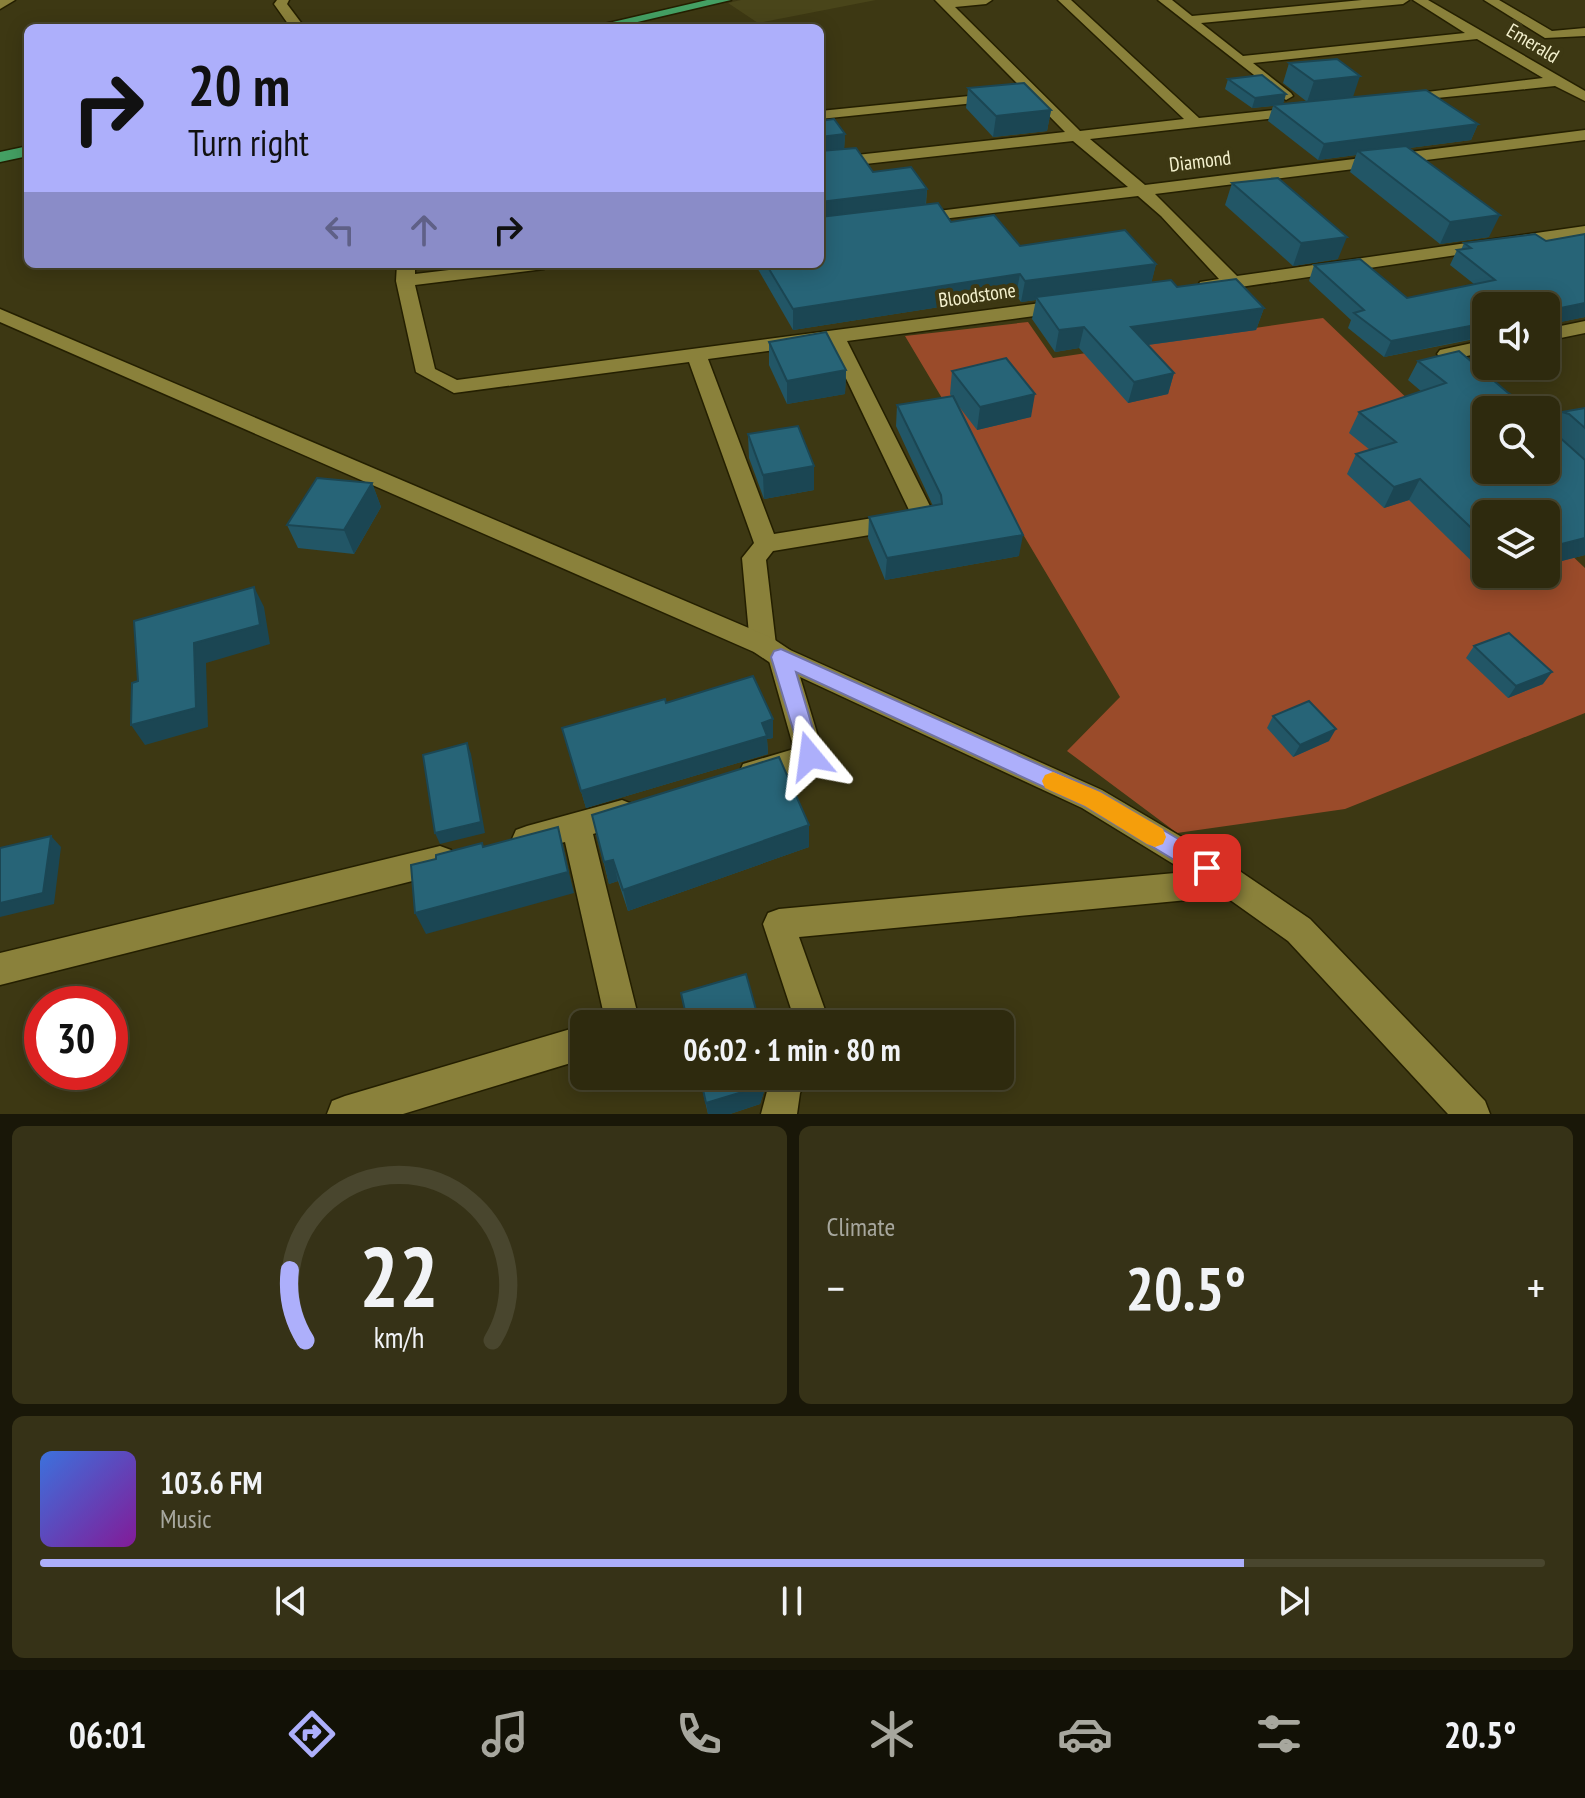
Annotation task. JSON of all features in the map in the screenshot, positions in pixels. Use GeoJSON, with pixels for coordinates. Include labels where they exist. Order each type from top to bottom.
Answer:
{"type":"FeatureCollection","features":[{"type":"Feature","properties":{"kind":"main road"},"geometry":{"type":"LineString","coordinates":[[613,24],[725,0]]}},
{"type":"Feature","properties":{"kind":"main road"},"geometry":{"type":"LineString","coordinates":[[0,157],[24,152]]}},
{"type":"Feature","properties":{"kind":"street"},"geometry":{"type":"LineString","coordinates":[[0,5],[9,0]]}},
{"type":"Feature","properties":{"kind":"street"},"geometry":{"type":"LineString","coordinates":[[283,0],[280,4],[295,24]]}},
{"type":"Feature","properties":{"kind":"street"},"geometry":{"type":"LineString","coordinates":[[944,2],[986,0]]}},
{"type":"Feature","properties":{"kind":"street"},"geometry":{"type":"LineString","coordinates":[[1064,0],[1195,122]]}},
{"type":"Feature","properties":{"kind":"street"},"geometry":{"type":"LineString","coordinates":[[824,164],[1311,110],[1240,60],[1164,0]]}},
{"type":"Feature","properties":{"kind":"street"},"geometry":{"type":"LineString","coordinates":[[1189,20],[1403,0]]}},
{"type":"Feature","properties":{"kind":"street","name":"Emerald"},"geometry":{"type":"LineString","coordinates":[[1419,0],[1585,97]]}},
{"type":"Feature","properties":{"kind":"street"},"geometry":{"type":"LineString","coordinates":[[1490,0],[1550,35],[1585,32]]}},
{"type":"Feature","properties":{"kind":"street"},"geometry":{"type":"LineString","coordinates":[[944,2],[1077,136],[1167,212],[1233,283]]}},
{"type":"Feature","properties":{"kind":"street"},"geometry":{"type":"LineString","coordinates":[[1240,60],[1480,35]]}},
{"type":"Feature","properties":{"kind":"street"},"geometry":{"type":"LineString","coordinates":[[1378,102],[1558,81]]}},
{"type":"Feature","properties":{"kind":"street"},"geometry":{"type":"LineString","coordinates":[[824,115],[1034,94]]}},
{"type":"Feature","properties":{"kind":"street","name":"Diamond"},"geometry":{"type":"LineString","coordinates":[[896,221],[1585,135]]}},
{"type":"Feature","properties":{"kind":"street"},"geometry":{"type":"LineString","coordinates":[[1187,289],[1585,231]]}},
{"type":"Feature","properties":{"kind":"street"},"geometry":{"type":"LineString","coordinates":[[406,272],[475,268]]}},
{"type":"Feature","properties":{"kind":"street","name":"Bloodstone"},"geometry":{"type":"LineString","coordinates":[[406,272],[426,372],[454,387],[1080,303]]}},
{"type":"Feature","properties":{"kind":"street"},"geometry":{"type":"LineString","coordinates":[[0,315],[772,651],[1092,799],[1230,882],[1299,930],[1472,1114]]}},
{"type":"Feature","properties":{"kind":"street"},"geometry":{"type":"LineString","coordinates":[[1560,332],[1585,327]]}},
{"type":"Feature","properties":{"kind":"street"},"geometry":{"type":"LineString","coordinates":[[723,783],[810,756],[772,651],[754,558],[766,544],[924,518],[835,336]]}},
{"type":"Feature","properties":{"kind":"street"},"geometry":{"type":"LineString","coordinates":[[1472,349],[1447,354],[1472,376]]}},
{"type":"Feature","properties":{"kind":"street"},"geometry":{"type":"LineString","coordinates":[[696,353],[766,544]]}},
{"type":"Feature","properties":{"kind":"street"},"geometry":{"type":"LineString","coordinates":[[1477,380],[1495,396]]}},
{"type":"Feature","properties":{"kind":"street"},"geometry":{"type":"LineString","coordinates":[[501,845],[650,805]]}},
{"type":"Feature","properties":{"kind":"street"},"geometry":{"type":"LineString","coordinates":[[577,827],[620,1010]]}},
{"type":"Feature","properties":{"kind":"street"},"geometry":{"type":"LineString","coordinates":[[0,969],[471,853]]}},
{"type":"Feature","properties":{"kind":"street"},"geometry":{"type":"LineString","coordinates":[[808,1010],[779,924],[1230,882]]}},
{"type":"Feature","properties":{"kind":"street"},"geometry":{"type":"LineString","coordinates":[[345,1114],[570,1046]]}},
{"type":"Feature","properties":{"kind":"street"},"geometry":{"type":"LineString","coordinates":[[779,1114],[783,1090]]}},
{"type":"Feature","properties":{"kind":"shaded area"},"geometry":{"type":"Polygon","coordinates":[[[741,0],[876,0],[758,23],[728,3],[741,0]]]}},
{"type":"Feature","properties":{"kind":"shaded area"},"geometry":{"type":"Polygon","coordinates":[[[1323,318],[1472,460],[1472,484],[1497,484],[1513,500],[1472,500],[1472,588],[1560,588],[1560,544],[1585,568],[1585,713],[1345,809],[1177,833],[1067,751],[1120,697],[905,336],[1028,322],[1053,358],[1323,318]]]}},
{"type":"Feature","properties":{"kind":"building"},"geometry":{"type":"Polygon","coordinates":[[[1337,59],[1360,76],[1314,81],[1289,63],[1337,59]]]}},
{"type":"Feature","properties":{"kind":"building"},"geometry":{"type":"Polygon","coordinates":[[[1262,75],[1286,94],[1255,98],[1228,79],[1262,75]]]}},
{"type":"Feature","properties":{"kind":"building"},"geometry":{"type":"Polygon","coordinates":[[[1024,83],[1051,110],[996,116],[968,88],[1024,83]]]}},
{"type":"Feature","properties":{"kind":"building"},"geometry":{"type":"Polygon","coordinates":[[[1426,90],[1478,124],[1324,144],[1273,105],[1426,90]]]}},
{"type":"Feature","properties":{"kind":"building"},"geometry":{"type":"Polygon","coordinates":[[[834,119],[845,134],[824,137],[824,120],[834,119]]]}},
{"type":"Feature","properties":{"kind":"building"},"geometry":{"type":"Polygon","coordinates":[[[1406,146],[1500,215],[1450,222],[1358,151],[1406,146]]]}},
{"type":"Feature","properties":{"kind":"building"},"geometry":{"type":"Polygon","coordinates":[[[856,148],[873,172],[911,167],[927,189],[824,202],[824,151],[856,148]]]}},
{"type":"Feature","properties":{"kind":"building"},"geometry":{"type":"Polygon","coordinates":[[[1278,178],[1347,237],[1301,243],[1232,183],[1278,178]]]}},
{"type":"Feature","properties":{"kind":"building"},"geometry":{"type":"Polygon","coordinates":[[[938,203],[951,222],[994,215],[1020,246],[1125,230],[1156,264],[1025,281],[1020,274],[793,309],[768,268],[824,268],[824,217],[938,203]]]}},
{"type":"Feature","properties":{"kind":"building"},"geometry":{"type":"Polygon","coordinates":[[[1535,234],[1546,241],[1585,234],[1585,303],[1560,308],[1560,292],[1472,292],[1472,326],[1391,341],[1354,313],[1364,310],[1314,265],[1360,259],[1407,298],[1495,280],[1457,250],[1471,248],[1464,243],[1535,234]]]}},
{"type":"Feature","properties":{"kind":"building"},"geometry":{"type":"Polygon","coordinates":[[[1236,279],[1264,308],[1131,327],[1174,373],[1134,382],[1084,327],[1059,330],[1036,297],[1171,280],[1177,287],[1236,279]]]}},
{"type":"Feature","properties":{"kind":"building"},"geometry":{"type":"Polygon","coordinates":[[[826,332],[846,370],[787,381],[769,342],[826,332]]]}},
{"type":"Feature","properties":{"kind":"building"},"geometry":{"type":"Polygon","coordinates":[[[1459,351],[1472,362],[1472,380],[1493,380],[1513,396],[1472,396],[1472,484],[1560,484],[1560,438],[1585,460],[1585,538],[1560,544],[1560,500],[1472,500],[1472,529],[1420,479],[1394,487],[1356,454],[1396,442],[1359,412],[1446,383],[1418,361],[1459,351]]]}},
{"type":"Feature","properties":{"kind":"building"},"geometry":{"type":"Polygon","coordinates":[[[1006,358],[1035,394],[980,407],[952,371],[1006,358]]]}},
{"type":"Feature","properties":{"kind":"building"},"geometry":{"type":"Polygon","coordinates":[[[953,396],[1023,535],[887,558],[869,517],[942,504],[941,495],[897,405],[953,396]]]}},
{"type":"Feature","properties":{"kind":"building"},"geometry":{"type":"Polygon","coordinates":[[[1585,408],[1585,428],[1562,412],[1585,408]]]}},
{"type":"Feature","properties":{"kind":"building"},"geometry":{"type":"Polygon","coordinates":[[[798,426],[814,466],[763,475],[748,434],[798,426]]]}},
{"type":"Feature","properties":{"kind":"building"},"geometry":{"type":"Polygon","coordinates":[[[317,478],[372,483],[344,530],[287,525],[317,478]]]}},
{"type":"Feature","properties":{"kind":"building"},"geometry":{"type":"Polygon","coordinates":[[[254,587],[260,625],[194,643],[196,708],[131,725],[132,683],[138,681],[134,621],[254,587]]]}},
{"type":"Feature","properties":{"kind":"building"},"geometry":{"type":"Polygon","coordinates":[[[1509,633],[1552,672],[1516,686],[1474,646],[1509,633]]]}},
{"type":"Feature","properties":{"kind":"building"},"geometry":{"type":"Polygon","coordinates":[[[753,676],[773,719],[762,723],[767,736],[581,791],[562,728],[665,699],[666,703],[753,676]]]}},
{"type":"Feature","properties":{"kind":"building"},"geometry":{"type":"Polygon","coordinates":[[[1309,701],[1336,729],[1300,745],[1273,716],[1309,701]]]}},
{"type":"Feature","properties":{"kind":"building"},"geometry":{"type":"Polygon","coordinates":[[[467,743],[481,822],[435,833],[423,755],[467,743]]]}},
{"type":"Feature","properties":{"kind":"building"},"geometry":{"type":"Polygon","coordinates":[[[779,757],[809,825],[623,890],[613,860],[604,862],[592,815],[779,757]]]}},
{"type":"Feature","properties":{"kind":"building"},"geometry":{"type":"Polygon","coordinates":[[[558,827],[568,872],[415,913],[411,865],[482,843],[483,847],[558,827]]]}},
{"type":"Feature","properties":{"kind":"building"},"geometry":{"type":"Polygon","coordinates":[[[51,836],[43,893],[0,903],[0,848],[51,836]]]}},
{"type":"Feature","properties":{"kind":"building"},"geometry":{"type":"Polygon","coordinates":[[[746,974],[756,1010],[685,1010],[681,993],[746,974]]]}},
{"type":"Feature","properties":{"kind":"building"},"geometry":{"type":"Polygon","coordinates":[[[703,1090],[749,1090],[706,1103],[703,1090]]]}},
{"type":"Feature","properties":{"kind":"slow traffic"},"geometry":{"type":"LineString","coordinates":[[1053,781],[1092,799],[1155,837]]}},
{"type":"Feature","properties":{"kind":"route"},"geometry":{"type":"LineString","coordinates":[[810,756],[781,657],[1092,799],[1207,868]]}}]}
